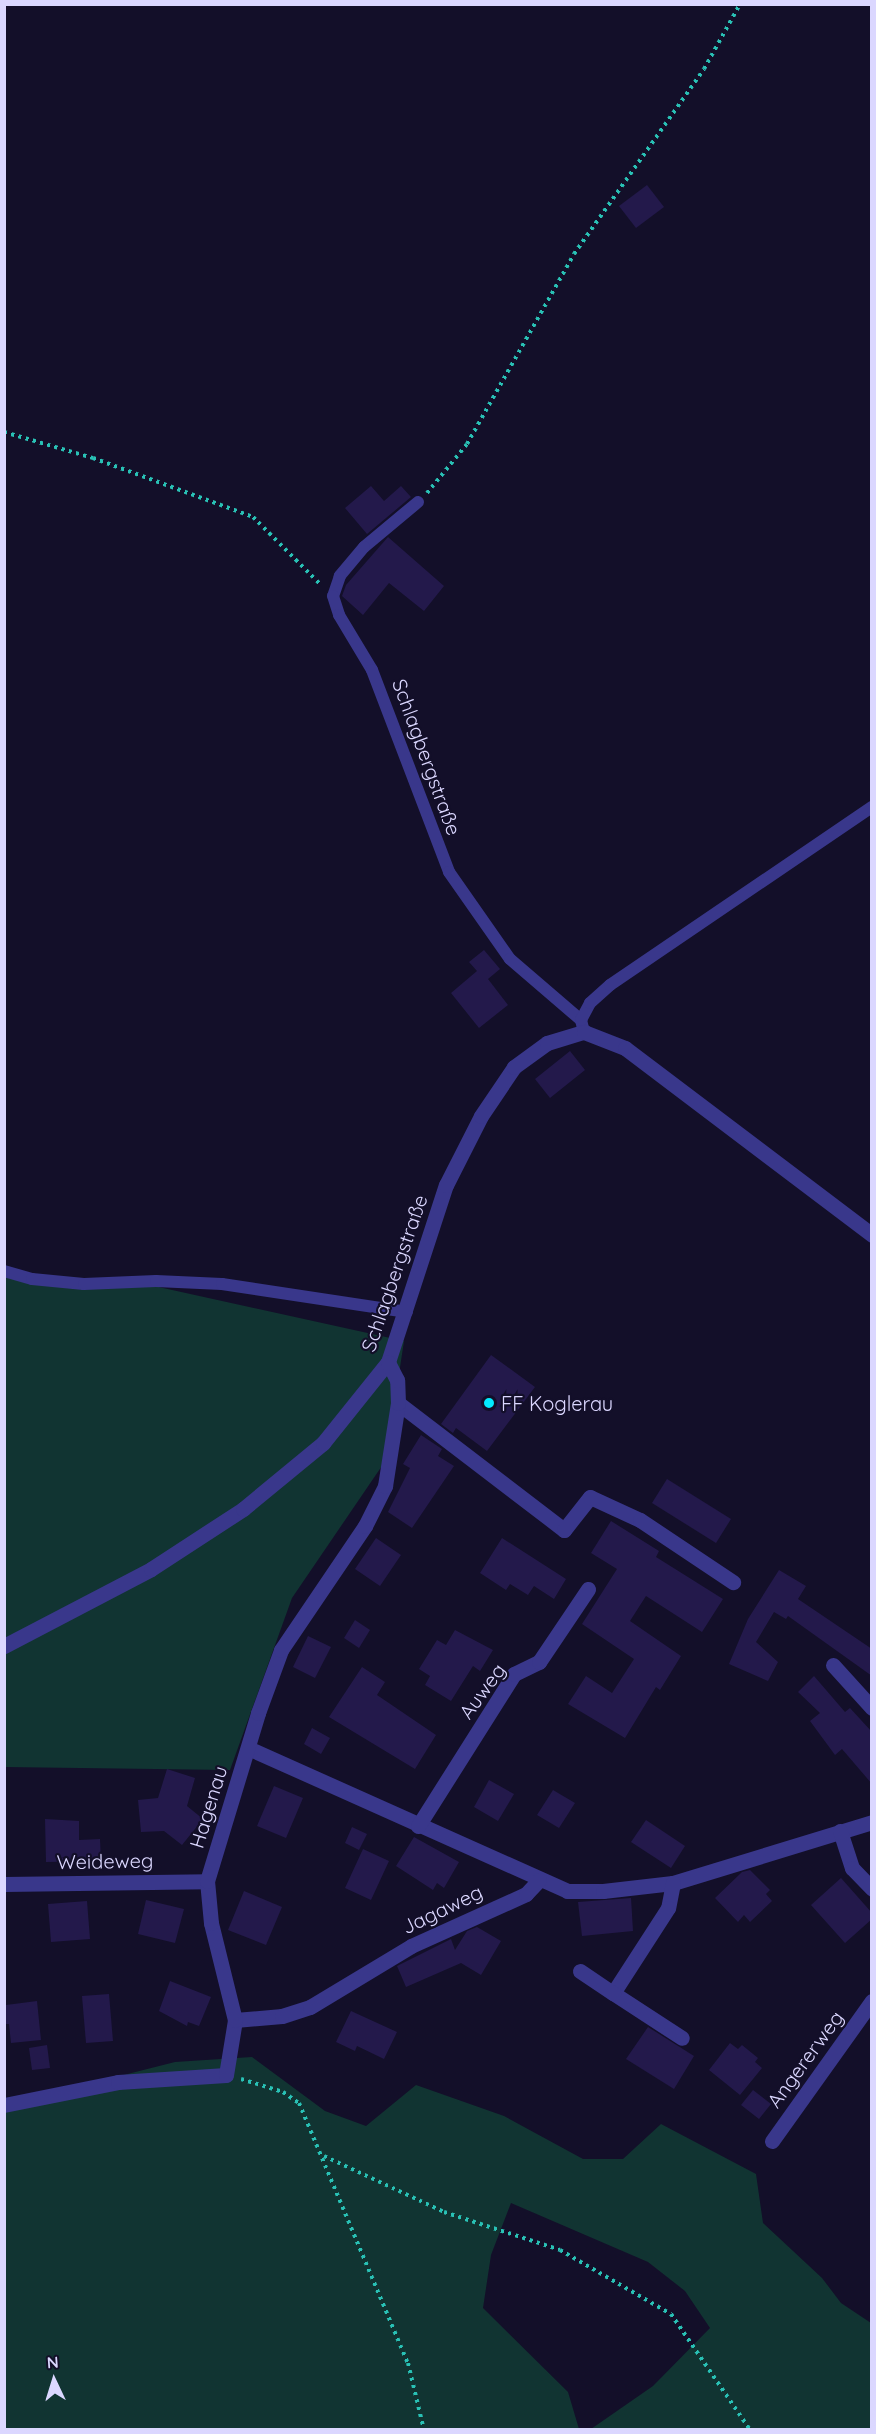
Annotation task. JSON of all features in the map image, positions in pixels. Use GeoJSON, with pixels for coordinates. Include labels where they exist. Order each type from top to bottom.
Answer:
{"type":"FeatureCollection","features":[{"type":"Feature","properties":{"kind":"street","name":"Schlagbergstraße"},"geometry":{"type":"LineString","coordinates":[[4,1646],[151,1569],[243,1509],[323,1443],[388,1362],[407,1312],[446,1185],[497,1089],[529,1053],[583,1026],[644,1060],[872,1235]]}},
{"type":"Feature","properties":{"kind":"street","name":"Hagenau"},"geometry":{"type":"LineString","coordinates":[[226,2075],[235,2020],[211,1923],[207,1881],[281,1650],[378,1503],[390,1466],[398,1402],[397,1380],[388,1362]]}},
{"type":"Feature","properties":{"kind":"street"},"geometry":{"type":"LineString","coordinates":[[398,1402],[564,1530],[590,1497],[640,1520],[733,1582]]}},
{"type":"Feature","properties":{"kind":"street","name":"Auweg"},"geometry":{"type":"LineString","coordinates":[[418,1826],[514,1674],[539,1662],[588,1589]]}},
{"type":"Feature","properties":{"kind":"street"},"geometry":{"type":"LineString","coordinates":[[832,1665],[872,1708]]}},
{"type":"Feature","properties":{"kind":"street"},"geometry":{"type":"LineString","coordinates":[[248,1748],[539,1880],[558,1888],[581,1891],[673,1883],[872,1822]]}},
{"type":"Feature","properties":{"kind":"street"},"geometry":{"type":"LineString","coordinates":[[840,1831],[852,1868],[872,1889]]}},
{"type":"Feature","properties":{"kind":"street","name":"Jagaweg"},"geometry":{"type":"LineString","coordinates":[[235,2020],[282,2016],[310,2007],[411,1946],[526,1894],[539,1880]]}},
{"type":"Feature","properties":{"kind":"street","name":"Weideweg"},"geometry":{"type":"LineString","coordinates":[[4,1884],[207,1881]]}},
{"type":"Feature","properties":{"kind":"street"},"geometry":{"type":"LineString","coordinates":[[613,1993],[668,1908],[673,1883]]}},
{"type":"Feature","properties":{"kind":"street"},"geometry":{"type":"LineString","coordinates":[[580,1971],[682,2038]]}},
{"type":"Feature","properties":{"kind":"street","name":"Angererweg"},"geometry":{"type":"LineString","coordinates":[[772,2141],[872,2001]]}},
{"type":"Feature","properties":{"kind":"street"},"geometry":{"type":"LineString","coordinates":[[4,2105],[118,2082],[226,2075]]}},
{"type":"Feature","properties":{"kind":"lane"},"geometry":{"type":"LineString","coordinates":[[333,596],[335,585],[352,560],[418,502]]}},
{"type":"Feature","properties":{"kind":"lane","name":"Schlagbergstraße"},"geometry":{"type":"LineString","coordinates":[[333,596],[339,615],[372,670],[449,872],[510,959],[583,1026]]}},
{"type":"Feature","properties":{"kind":"lane"},"geometry":{"type":"LineString","coordinates":[[583,1026],[590,1003],[610,985],[872,807]]}},
{"type":"Feature","properties":{"kind":"lane"},"geometry":{"type":"LineString","coordinates":[[4,1271],[74,1284],[156,1281],[222,1284],[407,1312]]}},
{"type":"Feature","properties":{"kind":"path"},"geometry":{"type":"LineString","coordinates":[[418,502],[467,444],[574,254],[704,69],[740,4]]}},
{"type":"Feature","properties":{"kind":"path"},"geometry":{"type":"LineString","coordinates":[[4,432],[93,458],[253,517],[333,596]]}},
{"type":"Feature","properties":{"kind":"path"},"geometry":{"type":"LineString","coordinates":[[226,2075],[283,2092],[299,2103],[324,2156],[408,2363],[424,2430]]}},
{"type":"Feature","properties":{"kind":"path"},"geometry":{"type":"LineString","coordinates":[[324,2156],[444,2212],[561,2250],[671,2314],[750,2430]]}},
{"type":"Feature","properties":{"kind":"green space"},"geometry":{"type":"Polygon","coordinates":[[[5,1266],[30,1274],[145,1284],[404,1341],[386,1460],[292,1598],[230,1770],[5,1767],[5,1266]]]}},
{"type":"Feature","properties":{"kind":"green space"},"geometry":{"type":"Polygon","coordinates":[[[252,2057],[325,2111],[366,2126],[416,2085],[504,2116],[583,2159],[623,2159],[661,2124],[756,2174],[763,2223],[822,2278],[841,2303],[871,2323],[871,2429],[591,2429],[653,2386],[710,2328],[685,2291],[648,2262],[511,2203],[491,2255],[483,2308],[568,2392],[579,2429],[5,2430],[5,2105],[175,2062],[252,2057]]]}},
{"type":"Feature","properties":{"kind":"building"},"geometry":{"type":"Polygon","coordinates":[[[647,185],[664,207],[636,228],[619,206],[647,185]]]}},
{"type":"Feature","properties":{"kind":"building"},"geometry":{"type":"Polygon","coordinates":[[[371,486],[384,501],[401,486],[411,497],[367,534],[345,508],[371,486]]]}},
{"type":"Feature","properties":{"kind":"building"},"geometry":{"type":"Polygon","coordinates":[[[388,537],[444,586],[424,611],[389,583],[363,615],[342,596],[346,585],[388,537]]]}},
{"type":"Feature","properties":{"kind":"building"},"geometry":{"type":"Polygon","coordinates":[[[484,950],[500,969],[488,979],[508,1005],[479,1028],[451,993],[477,971],[469,962],[484,950]]]}},
{"type":"Feature","properties":{"kind":"building"},"geometry":{"type":"Polygon","coordinates":[[[570,1051],[585,1070],[550,1098],[535,1079],[570,1051]]]}},
{"type":"Feature","properties":{"kind":"building","name":"FF Koglerau"},"geometry":{"type":"Polygon","coordinates":[[[491,1355],[535,1387],[487,1451],[456,1428],[453,1433],[441,1424],[491,1355]]]}},
{"type":"Feature","properties":{"kind":"building"},"geometry":{"type":"Polygon","coordinates":[[[421,1435],[442,1449],[438,1456],[454,1466],[412,1528],[388,1512],[410,1468],[403,1464],[421,1435]]]}},
{"type":"Feature","properties":{"kind":"building"},"geometry":{"type":"Polygon","coordinates":[[[667,1479],[731,1519],[716,1543],[652,1503],[667,1479]]]}},
{"type":"Feature","properties":{"kind":"building"},"geometry":{"type":"Polygon","coordinates":[[[611,1521],[659,1551],[656,1557],[723,1599],[702,1632],[646,1596],[630,1621],[681,1656],[660,1690],[656,1687],[625,1738],[568,1704],[586,1676],[612,1693],[634,1659],[582,1624],[617,1569],[591,1553],[611,1521]]]}},
{"type":"Feature","properties":{"kind":"building"},"geometry":{"type":"Polygon","coordinates":[[[376,1538],[401,1555],[380,1586],[355,1569],[376,1538]]]}},
{"type":"Feature","properties":{"kind":"building"},"geometry":{"type":"Polygon","coordinates":[[[502,1538],[566,1579],[554,1599],[534,1586],[528,1595],[510,1584],[506,1590],[480,1573],[502,1538]]]}},
{"type":"Feature","properties":{"kind":"building"},"geometry":{"type":"Polygon","coordinates":[[[779,1570],[806,1586],[798,1599],[872,1649],[872,1676],[788,1616],[786,1619],[774,1612],[756,1642],[778,1662],[768,1681],[729,1664],[748,1619],[779,1570]]]}},
{"type":"Feature","properties":{"kind":"building"},"geometry":{"type":"Polygon","coordinates":[[[355,1620],[370,1630],[359,1648],[344,1638],[355,1620]]]}},
{"type":"Feature","properties":{"kind":"building"},"geometry":{"type":"Polygon","coordinates":[[[455,1630],[493,1650],[480,1671],[473,1666],[451,1701],[425,1685],[430,1676],[419,1669],[437,1640],[446,1645],[455,1630]]]}},
{"type":"Feature","properties":{"kind":"building"},"geometry":{"type":"Polygon","coordinates":[[[308,1636],[331,1647],[315,1678],[293,1667],[308,1636]]]}},
{"type":"Feature","properties":{"kind":"building"},"geometry":{"type":"Polygon","coordinates":[[[362,1667],[385,1682],[377,1695],[436,1735],[415,1769],[329,1717],[362,1667]]]}},
{"type":"Feature","properties":{"kind":"building"},"geometry":{"type":"Polygon","coordinates":[[[814,1676],[845,1712],[850,1708],[872,1732],[872,1784],[842,1749],[835,1755],[810,1721],[820,1713],[798,1692],[814,1676]]]}},
{"type":"Feature","properties":{"kind":"building"},"geometry":{"type":"Polygon","coordinates":[[[312,1728],[330,1738],[321,1754],[304,1744],[312,1728]]]}},
{"type":"Feature","properties":{"kind":"building"},"geometry":{"type":"Polygon","coordinates":[[[167,1769],[195,1778],[187,1806],[203,1819],[182,1845],[164,1831],[141,1832],[138,1800],[158,1798],[167,1769]]]}},
{"type":"Feature","properties":{"kind":"building"},"geometry":{"type":"Polygon","coordinates":[[[489,1780],[514,1794],[498,1821],[474,1807],[489,1780]]]}},
{"type":"Feature","properties":{"kind":"building"},"geometry":{"type":"Polygon","coordinates":[[[274,1786],[303,1798],[286,1838],[257,1826],[274,1786]]]}},
{"type":"Feature","properties":{"kind":"building"},"geometry":{"type":"Polygon","coordinates":[[[553,1790],[575,1803],[559,1828],[537,1815],[553,1790]]]}},
{"type":"Feature","properties":{"kind":"building"},"geometry":{"type":"Polygon","coordinates":[[[45,1819],[79,1821],[79,1840],[100,1839],[101,1861],[46,1862],[45,1819]]]}},
{"type":"Feature","properties":{"kind":"building"},"geometry":{"type":"Polygon","coordinates":[[[646,1820],[685,1846],[671,1868],[631,1842],[646,1820]]]}},
{"type":"Feature","properties":{"kind":"building"},"geometry":{"type":"Polygon","coordinates":[[[352,1827],[367,1834],[359,1850],[345,1843],[352,1827]]]}},
{"type":"Feature","properties":{"kind":"building"},"geometry":{"type":"Polygon","coordinates":[[[414,1837],[459,1862],[444,1888],[437,1883],[433,1890],[396,1866],[414,1837]]]}},
{"type":"Feature","properties":{"kind":"building"},"geometry":{"type":"Polygon","coordinates":[[[363,1849],[389,1861],[371,1900],[345,1888],[363,1849]]]}},
{"type":"Feature","properties":{"kind":"building"},"geometry":{"type":"Polygon","coordinates":[[[750,1870],[770,1890],[766,1894],[772,1901],[750,1922],[744,1915],[738,1922],[715,1898],[742,1872],[750,1870]]]}},
{"type":"Feature","properties":{"kind":"building"},"geometry":{"type":"Polygon","coordinates":[[[841,1878],[872,1913],[872,1919],[845,1943],[811,1905],[841,1878]]]}},
{"type":"Feature","properties":{"kind":"building"},"geometry":{"type":"Polygon","coordinates":[[[244,1891],[282,1907],[266,1945],[228,1930],[244,1891]]]}},
{"type":"Feature","properties":{"kind":"building"},"geometry":{"type":"Polygon","coordinates":[[[631,1898],[633,1931],[582,1936],[578,1902],[631,1898]]]}},
{"type":"Feature","properties":{"kind":"building"},"geometry":{"type":"Polygon","coordinates":[[[146,1900],[184,1909],[175,1943],[138,1934],[146,1900]]]}},
{"type":"Feature","properties":{"kind":"building"},"geometry":{"type":"Polygon","coordinates":[[[87,1901],[90,1939],[51,1942],[48,1904],[87,1901]]]}},
{"type":"Feature","properties":{"kind":"building"},"geometry":{"type":"Polygon","coordinates":[[[477,1927],[501,1941],[481,1975],[461,1963],[406,1987],[397,1966],[451,1939],[455,1950],[467,1931],[477,1927]]]}},
{"type":"Feature","properties":{"kind":"building"},"geometry":{"type":"Polygon","coordinates":[[[170,1981],[211,1997],[199,2026],[188,2022],[187,2026],[159,2011],[170,1981]]]}},
{"type":"Feature","properties":{"kind":"building"},"geometry":{"type":"Polygon","coordinates":[[[109,1994],[113,2041],[86,2043],[82,1996],[109,1994]]]}},
{"type":"Feature","properties":{"kind":"building"},"geometry":{"type":"Polygon","coordinates":[[[37,2001],[41,2040],[11,2043],[9,2024],[4,2024],[6,2005],[37,2001]]]}},
{"type":"Feature","properties":{"kind":"building"},"geometry":{"type":"Polygon","coordinates":[[[351,2011],[397,2032],[384,2059],[357,2046],[355,2051],[336,2042],[351,2011]]]}},
{"type":"Feature","properties":{"kind":"building"},"geometry":{"type":"Polygon","coordinates":[[[648,2027],[694,2056],[674,2089],[626,2059],[648,2027]]]}},
{"type":"Feature","properties":{"kind":"building"},"geometry":{"type":"Polygon","coordinates":[[[730,2043],[738,2049],[742,2045],[758,2058],[755,2062],[762,2068],[740,2095],[709,2070],[730,2043]]]}},
{"type":"Feature","properties":{"kind":"building"},"geometry":{"type":"Polygon","coordinates":[[[47,2045],[50,2068],[32,2070],[29,2048],[47,2045]]]}},
{"type":"Feature","properties":{"kind":"building"},"geometry":{"type":"Polygon","coordinates":[[[753,2090],[771,2104],[759,2119],[741,2105],[753,2090]]]}},
{"type":"Feature","properties":{"kind":"place","name":"FF Koglerau"},"geometry":{"type":"Point","coordinates":[489,1403]}}]}
